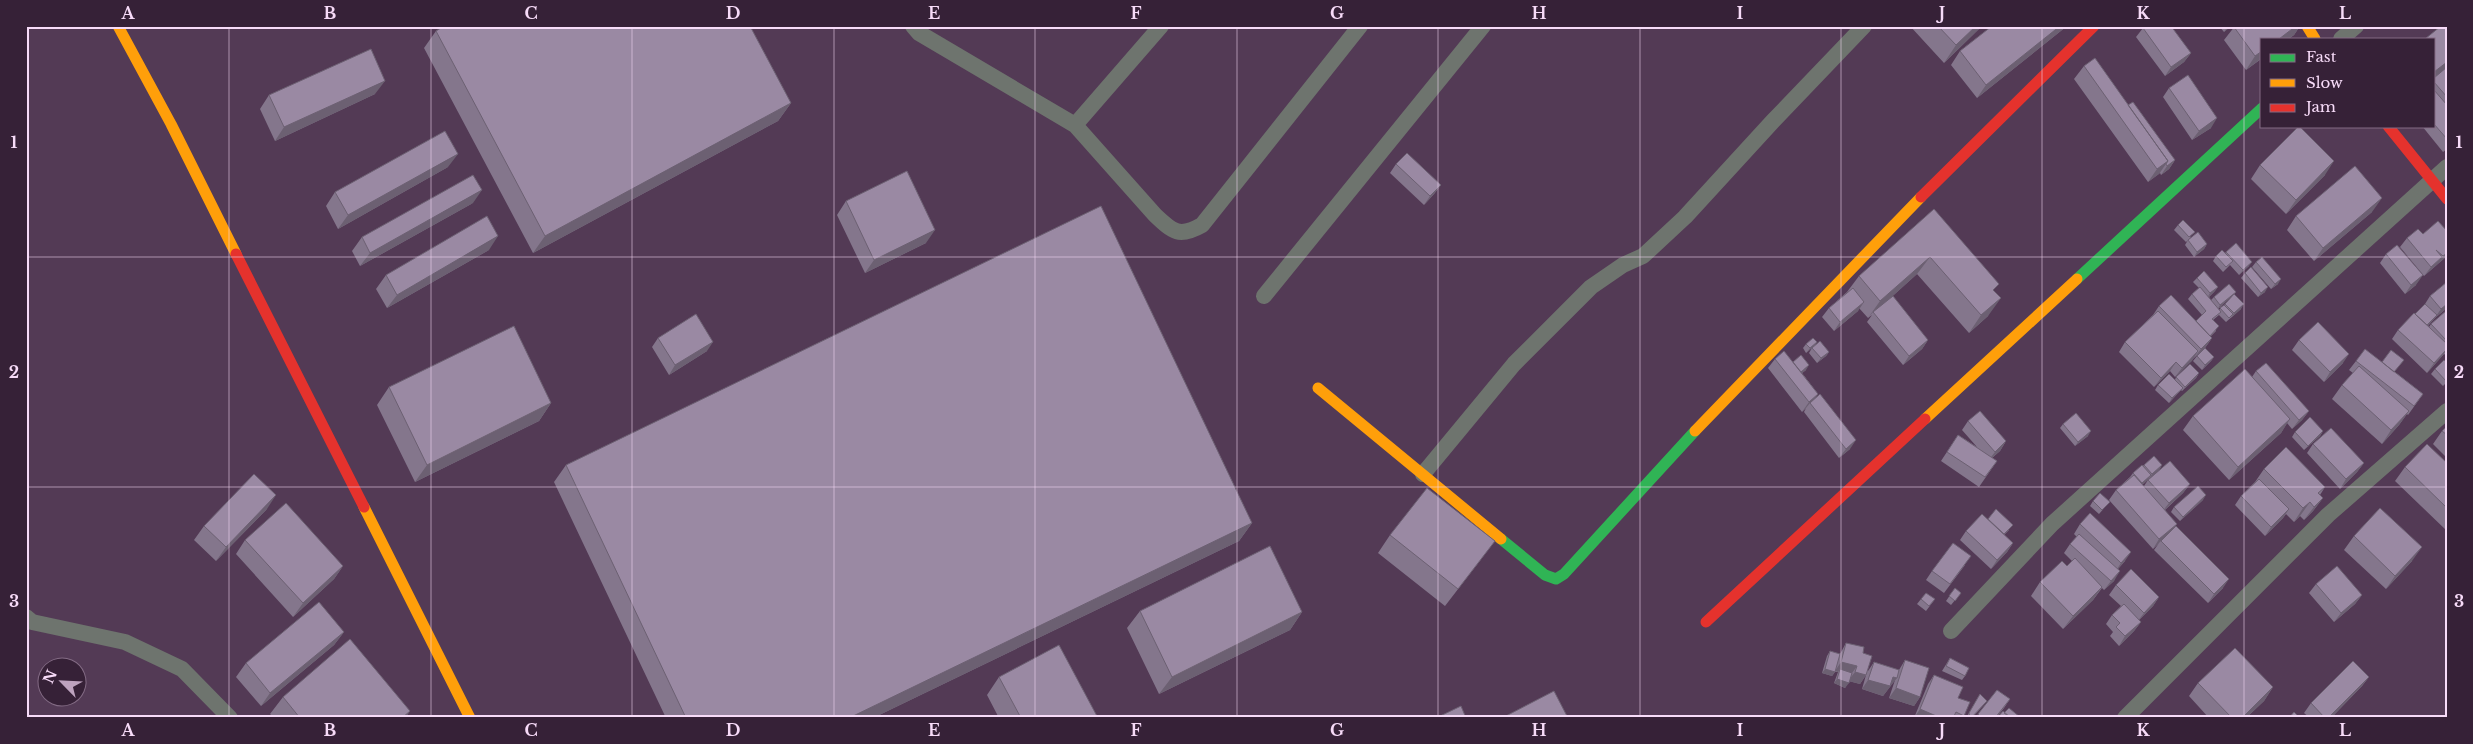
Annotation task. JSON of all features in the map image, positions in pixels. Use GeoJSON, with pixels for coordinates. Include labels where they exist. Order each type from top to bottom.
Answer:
{"type":"FeatureCollection","features":[{"type":"Feature","properties":{"kind":"street"},"geometry":{"type":"LineString","coordinates":[[118,26],[171,124],[470,718]]}},
{"type":"Feature","properties":{"kind":"street"},"geometry":{"type":"LineString","coordinates":[[913,26],[919,34],[1075,125],[1162,222],[1177,232],[1188,233],[1202,225],[1360,26]]}},
{"type":"Feature","properties":{"kind":"street"},"geometry":{"type":"LineString","coordinates":[[1075,125],[1161,26]]}},
{"type":"Feature","properties":{"kind":"street"},"geometry":{"type":"LineString","coordinates":[[1264,296],[1483,26]]}},
{"type":"Feature","properties":{"kind":"street"},"geometry":{"type":"LineString","coordinates":[[1423,474],[1514,364],[1591,287],[1623,265],[1643,256],[1685,217],[1864,26]]}},
{"type":"Feature","properties":{"kind":"street"},"geometry":{"type":"LineString","coordinates":[[1318,388],[1545,575],[1556,578],[1564,574],[1727,396],[1962,154],[2094,26]]}},
{"type":"Feature","properties":{"kind":"street"},"geometry":{"type":"LineString","coordinates":[[2306,26],[2314,38]]}},
{"type":"Feature","properties":{"kind":"street"},"geometry":{"type":"LineString","coordinates":[[2342,38],[2356,26]]}},
{"type":"Feature","properties":{"kind":"street"},"geometry":{"type":"LineString","coordinates":[[1706,622],[2260,110]]}},
{"type":"Feature","properties":{"kind":"street"},"geometry":{"type":"LineString","coordinates":[[2390,128],[2447,200]]}},
{"type":"Feature","properties":{"kind":"street"},"geometry":{"type":"LineString","coordinates":[[1952,632],[2052,524],[2447,167]]}},
{"type":"Feature","properties":{"kind":"street"},"geometry":{"type":"LineString","coordinates":[[2125,718],[2328,514],[2447,411]]}},
{"type":"Feature","properties":{"kind":"street"},"geometry":{"type":"LineString","coordinates":[[26,617],[32,622],[126,642],[182,669],[230,718]]}},
{"type":"Feature","properties":{"kind":"building"},"geometry":{"type":"Polygon","coordinates":[[[444,26],[750,26],[791,103],[545,236],[436,31],[444,26]]]}},
{"type":"Feature","properties":{"kind":"building"},"geometry":{"type":"Polygon","coordinates":[[[1938,26],[1976,26],[1956,45],[1938,26]]]}},
{"type":"Feature","properties":{"kind":"building"},"geometry":{"type":"Polygon","coordinates":[[[1992,26],[2060,26],[1986,85],[1960,51],[1992,26]]]}},
{"type":"Feature","properties":{"kind":"building"},"geometry":{"type":"Polygon","coordinates":[[[2145,26],[2171,26],[2191,53],[2171,67],[2143,28],[2145,26]]]}},
{"type":"Feature","properties":{"kind":"building"},"geometry":{"type":"Polygon","coordinates":[[[2296,26],[2280,38],[2260,38],[2260,52],[2255,56],[2234,27],[2296,26]]]}},
{"type":"Feature","properties":{"kind":"building"},"geometry":{"type":"Polygon","coordinates":[[[2441,26],[2447,26],[2447,62],[2436,70],[2436,38],[2426,38],[2441,26]]]}},
{"type":"Feature","properties":{"kind":"building"},"geometry":{"type":"Polygon","coordinates":[[[371,49],[385,81],[284,127],[269,95],[371,49]]]}},
{"type":"Feature","properties":{"kind":"building"},"geometry":{"type":"Polygon","coordinates":[[[2095,58],[2168,161],[2157,169],[2084,66],[2095,58]]]}},
{"type":"Feature","properties":{"kind":"building"},"geometry":{"type":"Polygon","coordinates":[[[2447,67],[2447,97],[2436,84],[2436,76],[2447,67]]]}},
{"type":"Feature","properties":{"kind":"building"},"geometry":{"type":"Polygon","coordinates":[[[2188,75],[2217,118],[2199,131],[2169,88],[2188,75]]]}},
{"type":"Feature","properties":{"kind":"building"},"geometry":{"type":"Polygon","coordinates":[[[2436,92],[2447,105],[2447,139],[2436,126],[2436,92]]]}},
{"type":"Feature","properties":{"kind":"building"},"geometry":{"type":"Polygon","coordinates":[[[2133,102],[2175,160],[2167,166],[2168,161],[2128,105],[2133,102]]]}},
{"type":"Feature","properties":{"kind":"building"},"geometry":{"type":"Polygon","coordinates":[[[2297,128],[2301,128],[2334,161],[2296,200],[2260,165],[2297,128]]]}},
{"type":"Feature","properties":{"kind":"building"},"geometry":{"type":"Polygon","coordinates":[[[445,131],[458,154],[348,215],[335,192],[445,131]]]}},
{"type":"Feature","properties":{"kind":"building"},"geometry":{"type":"Polygon","coordinates":[[[1407,153],[1441,185],[1430,196],[1396,164],[1407,153]]]}},
{"type":"Feature","properties":{"kind":"building"},"geometry":{"type":"Polygon","coordinates":[[[2355,166],[2382,198],[2323,248],[2296,216],[2355,166]]]}},
{"type":"Feature","properties":{"kind":"building"},"geometry":{"type":"Polygon","coordinates":[[[907,171],[935,230],[874,260],[846,201],[907,171]]]}},
{"type":"Feature","properties":{"kind":"building"},"geometry":{"type":"Polygon","coordinates":[[[473,175],[482,190],[370,253],[362,237],[473,175]]]}},
{"type":"Feature","properties":{"kind":"building"},"geometry":{"type":"Polygon","coordinates":[[[1101,206],[1252,523],[849,718],[686,718],[566,465],[1101,206]]]}},
{"type":"Feature","properties":{"kind":"building"},"geometry":{"type":"Polygon","coordinates":[[[1934,209],[1999,284],[1993,290],[2001,298],[1981,315],[1930,257],[1880,301],[1859,276],[1934,209]]]}},
{"type":"Feature","properties":{"kind":"building"},"geometry":{"type":"Polygon","coordinates":[[[487,216],[498,236],[397,295],[386,275],[487,216]]]}},
{"type":"Feature","properties":{"kind":"building"},"geometry":{"type":"Polygon","coordinates":[[[2183,220],[2195,232],[2189,237],[2178,225],[2183,220]]]}},
{"type":"Feature","properties":{"kind":"building"},"geometry":{"type":"Polygon","coordinates":[[[2438,221],[2447,231],[2447,253],[2443,256],[2436,250],[2442,257],[2431,267],[2407,238],[2418,229],[2423,234],[2438,221]]]}},
{"type":"Feature","properties":{"kind":"building"},"geometry":{"type":"Polygon","coordinates":[[[2198,232],[2207,244],[2197,252],[2188,240],[2198,232]]]}},
{"type":"Feature","properties":{"kind":"building"},"geometry":{"type":"Polygon","coordinates":[[[2236,243],[2252,262],[2243,270],[2226,252],[2236,243]]]}},
{"type":"Feature","properties":{"kind":"building"},"geometry":{"type":"Polygon","coordinates":[[[2397,245],[2423,275],[2411,285],[2386,254],[2397,245]]]}},
{"type":"Feature","properties":{"kind":"building"},"geometry":{"type":"Polygon","coordinates":[[[2222,250],[2233,261],[2226,267],[2216,256],[2222,250]]]}},
{"type":"Feature","properties":{"kind":"building"},"geometry":{"type":"Polygon","coordinates":[[[2262,257],[2281,279],[2275,284],[2256,262],[2262,257]]]}},
{"type":"Feature","properties":{"kind":"building"},"geometry":{"type":"Polygon","coordinates":[[[2251,267],[2268,287],[2261,293],[2245,273],[2251,267]]]}},
{"type":"Feature","properties":{"kind":"building"},"geometry":{"type":"Polygon","coordinates":[[[2204,271],[2218,287],[2210,293],[2197,278],[2204,271]]]}},
{"type":"Feature","properties":{"kind":"building"},"geometry":{"type":"Polygon","coordinates":[[[2447,282],[2447,304],[2441,309],[2430,296],[2447,282]]]}},
{"type":"Feature","properties":{"kind":"building"},"geometry":{"type":"Polygon","coordinates":[[[2229,284],[2236,292],[2220,305],[2214,297],[2229,284]]]}},
{"type":"Feature","properties":{"kind":"building"},"geometry":{"type":"Polygon","coordinates":[[[2200,287],[2221,312],[2212,319],[2219,326],[2210,336],[2196,321],[2206,311],[2192,294],[2200,287]]]}},
{"type":"Feature","properties":{"kind":"building"},"geometry":{"type":"Polygon","coordinates":[[[1853,288],[1864,302],[1840,322],[1829,308],[1853,288]]]}},
{"type":"Feature","properties":{"kind":"building"},"geometry":{"type":"Polygon","coordinates":[[[2234,294],[2244,304],[2234,313],[2225,304],[2234,294]]]}},
{"type":"Feature","properties":{"kind":"building"},"geometry":{"type":"Polygon","coordinates":[[[2171,295],[2212,338],[2201,349],[2159,306],[2171,295]]]}},
{"type":"Feature","properties":{"kind":"building"},"geometry":{"type":"Polygon","coordinates":[[[1893,296],[1928,340],[1909,356],[1873,312],[1893,296]]]}},
{"type":"Feature","properties":{"kind":"building"},"geometry":{"type":"Polygon","coordinates":[[[2425,304],[2437,315],[2427,325],[2415,314],[2425,304]]]}},
{"type":"Feature","properties":{"kind":"building"},"geometry":{"type":"Polygon","coordinates":[[[2224,305],[2233,314],[2229,318],[2220,308],[2224,305]]]}},
{"type":"Feature","properties":{"kind":"building"},"geometry":{"type":"Polygon","coordinates":[[[2447,310],[2447,340],[2446,340],[2431,324],[2447,310]]]}},
{"type":"Feature","properties":{"kind":"building"},"geometry":{"type":"Polygon","coordinates":[[[2158,311],[2198,351],[2182,368],[2176,362],[2161,378],[2125,342],[2158,311]]]}},
{"type":"Feature","properties":{"kind":"building"},"geometry":{"type":"Polygon","coordinates":[[[2414,313],[2447,344],[2447,349],[2434,363],[2398,330],[2414,313]]]}},
{"type":"Feature","properties":{"kind":"building"},"geometry":{"type":"Polygon","coordinates":[[[696,314],[713,342],[675,365],[658,338],[696,314]]]}},
{"type":"Feature","properties":{"kind":"building"},"geometry":{"type":"Polygon","coordinates":[[[2318,322],[2349,354],[2330,372],[2299,340],[2318,322]]]}},
{"type":"Feature","properties":{"kind":"building"},"geometry":{"type":"Polygon","coordinates":[[[514,326],[551,403],[427,465],[389,387],[514,326]]]}},
{"type":"Feature","properties":{"kind":"building"},"geometry":{"type":"Polygon","coordinates":[[[1813,338],[1817,342],[1810,348],[1806,344],[1813,338]]]}},
{"type":"Feature","properties":{"kind":"building"},"geometry":{"type":"Polygon","coordinates":[[[1820,341],[1829,352],[1821,358],[1812,348],[1820,341]]]}},
{"type":"Feature","properties":{"kind":"building"},"geometry":{"type":"Polygon","coordinates":[[[2205,348],[2214,357],[2205,365],[2197,356],[2205,348]]]}},
{"type":"Feature","properties":{"kind":"building"},"geometry":{"type":"Polygon","coordinates":[[[2365,349],[2423,394],[2414,406],[2356,361],[2365,349]]]}},
{"type":"Feature","properties":{"kind":"building"},"geometry":{"type":"Polygon","coordinates":[[[2391,350],[2404,360],[2394,372],[2382,362],[2391,350]]]}},
{"type":"Feature","properties":{"kind":"building"},"geometry":{"type":"Polygon","coordinates":[[[1784,351],[1818,394],[1809,402],[1775,359],[1784,351]]]}},
{"type":"Feature","properties":{"kind":"building"},"geometry":{"type":"Polygon","coordinates":[[[1801,355],[1809,365],[1801,372],[1793,362],[1801,355]]]}},
{"type":"Feature","properties":{"kind":"building"},"geometry":{"type":"Polygon","coordinates":[[[2444,360],[2447,362],[2446,381],[2435,369],[2444,360]]]}},
{"type":"Feature","properties":{"kind":"building"},"geometry":{"type":"Polygon","coordinates":[[[2266,363],[2309,411],[2299,420],[2256,371],[2266,363]]]}},
{"type":"Feature","properties":{"kind":"building"},"geometry":{"type":"Polygon","coordinates":[[[2190,364],[2199,373],[2185,387],[2176,377],[2190,364]]]}},
{"type":"Feature","properties":{"kind":"building"},"geometry":{"type":"Polygon","coordinates":[[[2359,366],[2409,411],[2391,430],[2342,385],[2359,366]]]}},
{"type":"Feature","properties":{"kind":"building"},"geometry":{"type":"Polygon","coordinates":[[[2245,369],[2290,419],[2238,467],[2193,416],[2245,369]]]}},
{"type":"Feature","properties":{"kind":"building"},"geometry":{"type":"Polygon","coordinates":[[[2169,374],[2183,388],[2172,398],[2158,385],[2169,374]]]}},
{"type":"Feature","properties":{"kind":"building"},"geometry":{"type":"Polygon","coordinates":[[[1820,394],[1856,440],[1846,449],[1810,403],[1820,394]]]}},
{"type":"Feature","properties":{"kind":"building"},"geometry":{"type":"Polygon","coordinates":[[[1980,411],[2006,441],[1995,452],[1968,421],[1980,411]]]}},
{"type":"Feature","properties":{"kind":"building"},"geometry":{"type":"Polygon","coordinates":[[[2076,413],[2091,431],[2078,442],[2063,424],[2076,413]]]}},
{"type":"Feature","properties":{"kind":"building"},"geometry":{"type":"Polygon","coordinates":[[[2310,417],[2323,431],[2308,446],[2295,432],[2310,417]]]}},
{"type":"Feature","properties":{"kind":"building"},"geometry":{"type":"Polygon","coordinates":[[[2447,426],[2447,435],[2442,431],[2447,426]]]}},
{"type":"Feature","properties":{"kind":"building"},"geometry":{"type":"Polygon","coordinates":[[[2331,428],[2364,463],[2346,479],[2313,444],[2331,428]]]}},
{"type":"Feature","properties":{"kind":"building"},"geometry":{"type":"Polygon","coordinates":[[[1958,435],[1997,461],[1985,477],[1947,452],[1958,435]]]}},
{"type":"Feature","properties":{"kind":"building"},"geometry":{"type":"Polygon","coordinates":[[[2427,444],[2447,463],[2447,508],[2405,467],[2427,444]]]}},
{"type":"Feature","properties":{"kind":"building"},"geometry":{"type":"Polygon","coordinates":[[[2286,447],[2325,487],[2318,493],[2323,498],[2314,507],[2310,502],[2303,508],[2264,469],[2286,447]]]}},
{"type":"Feature","properties":{"kind":"building"},"geometry":{"type":"Polygon","coordinates":[[[2154,456],[2162,465],[2152,474],[2144,465],[2154,456]]]}},
{"type":"Feature","properties":{"kind":"building"},"geometry":{"type":"Polygon","coordinates":[[[2170,461],[2190,484],[2169,503],[2148,480],[2170,461]]]}},
{"type":"Feature","properties":{"kind":"building"},"geometry":{"type":"Polygon","coordinates":[[[2142,465],[2151,475],[2142,483],[2133,473],[2142,465]]]}},
{"type":"Feature","properties":{"kind":"building"},"geometry":{"type":"Polygon","coordinates":[[[254,474],[276,495],[226,547],[204,526],[254,474]]]}},
{"type":"Feature","properties":{"kind":"building"},"geometry":{"type":"Polygon","coordinates":[[[2134,475],[2177,524],[2159,539],[2116,490],[2134,475]]]}},
{"type":"Feature","properties":{"kind":"building"},"geometry":{"type":"Polygon","coordinates":[[[2259,479],[2289,509],[2271,527],[2241,496],[2259,479]]]}},
{"type":"Feature","properties":{"kind":"building"},"geometry":{"type":"Polygon","coordinates":[[[2198,486],[2206,495],[2183,517],[2174,507],[2198,486]]]}},
{"type":"Feature","properties":{"kind":"building"},"geometry":{"type":"Polygon","coordinates":[[[1427,488],[1495,541],[1458,589],[1390,535],[1427,488]]]}},
{"type":"Feature","properties":{"kind":"building"},"geometry":{"type":"Polygon","coordinates":[[[2100,493],[2110,502],[2102,510],[2093,501],[2100,493]]]}},
{"type":"Feature","properties":{"kind":"building"},"geometry":{"type":"Polygon","coordinates":[[[286,503],[343,566],[303,603],[245,540],[286,503]]]}},
{"type":"Feature","properties":{"kind":"building"},"geometry":{"type":"Polygon","coordinates":[[[2380,508],[2422,547],[2395,576],[2354,536],[2380,508]]]}},
{"type":"Feature","properties":{"kind":"building"},"geometry":{"type":"Polygon","coordinates":[[[1996,509],[2013,525],[2004,534],[1988,519],[1996,509]]]}},
{"type":"Feature","properties":{"kind":"building"},"geometry":{"type":"Polygon","coordinates":[[[2090,513],[2131,552],[2121,563],[2080,524],[2090,513]]]}},
{"type":"Feature","properties":{"kind":"building"},"geometry":{"type":"Polygon","coordinates":[[[1982,514],[2013,543],[1997,560],[1966,531],[1982,514]]]}},
{"type":"Feature","properties":{"kind":"building"},"geometry":{"type":"Polygon","coordinates":[[[2176,526],[2229,579],[2214,594],[2161,541],[2176,526]]]}},
{"type":"Feature","properties":{"kind":"building"},"geometry":{"type":"Polygon","coordinates":[[[2079,534],[2120,571],[2111,581],[2070,544],[2079,534]]]}},
{"type":"Feature","properties":{"kind":"building"},"geometry":{"type":"Polygon","coordinates":[[[1953,543],[1971,556],[1950,584],[1932,571],[1953,543]]]}},
{"type":"Feature","properties":{"kind":"building"},"geometry":{"type":"Polygon","coordinates":[[[1270,546],[1302,612],[1172,677],[1140,611],[1270,546]]]}},
{"type":"Feature","properties":{"kind":"building"},"geometry":{"type":"Polygon","coordinates":[[[2075,558],[2102,587],[2073,616],[2040,582],[2062,561],[2067,566],[2075,558]]]}},
{"type":"Feature","properties":{"kind":"building"},"geometry":{"type":"Polygon","coordinates":[[[2337,566],[2362,595],[2341,613],[2316,584],[2337,566]]]}},
{"type":"Feature","properties":{"kind":"building"},"geometry":{"type":"Polygon","coordinates":[[[2131,569],[2159,597],[2144,613],[2116,585],[2131,569]]]}},
{"type":"Feature","properties":{"kind":"building"},"geometry":{"type":"Polygon","coordinates":[[[1955,588],[1961,593],[1955,601],[1949,596],[1955,588]]]}},
{"type":"Feature","properties":{"kind":"building"},"geometry":{"type":"Polygon","coordinates":[[[1926,593],[1935,599],[1929,606],[1921,599],[1926,593]]]}},
{"type":"Feature","properties":{"kind":"building"},"geometry":{"type":"Polygon","coordinates":[[[319,602],[344,632],[270,693],[246,663],[319,602]]]}},
{"type":"Feature","properties":{"kind":"building"},"geometry":{"type":"Polygon","coordinates":[[[2124,604],[2141,622],[2125,636],[2116,627],[2120,623],[2112,615],[2124,604]]]}},
{"type":"Feature","properties":{"kind":"building"},"geometry":{"type":"Polygon","coordinates":[[[350,639],[410,711],[402,718],[300,718],[283,697],[350,639]]]}},
{"type":"Feature","properties":{"kind":"building"},"geometry":{"type":"Polygon","coordinates":[[[1846,643],[1864,647],[1863,653],[1872,656],[1866,675],[1855,672],[1857,666],[1841,662],[1846,643]]]}},
{"type":"Feature","properties":{"kind":"building"},"geometry":{"type":"Polygon","coordinates":[[[1059,645],[1098,718],[1021,718],[999,677],[1059,645]]]}},
{"type":"Feature","properties":{"kind":"building"},"geometry":{"type":"Polygon","coordinates":[[[2235,648],[2273,687],[2242,718],[2232,718],[2198,683],[2235,648]]]}},
{"type":"Feature","properties":{"kind":"building"},"geometry":{"type":"Polygon","coordinates":[[[1830,651],[1840,654],[1835,672],[1825,669],[1830,651]]]}},
{"type":"Feature","properties":{"kind":"building"},"geometry":{"type":"Polygon","coordinates":[[[1950,658],[1969,668],[1965,676],[1946,666],[1950,658]]]}},
{"type":"Feature","properties":{"kind":"building"},"geometry":{"type":"Polygon","coordinates":[[[1905,660],[1929,668],[1920,697],[1896,688],[1905,660]]]}},
{"type":"Feature","properties":{"kind":"building"},"geometry":{"type":"Polygon","coordinates":[[[2353,661],[2369,677],[2328,718],[2325,718],[2311,703],[2353,661]]]}},
{"type":"Feature","properties":{"kind":"building"},"geometry":{"type":"Polygon","coordinates":[[[1874,662],[1899,670],[1897,678],[1893,677],[1890,686],[1868,680],[1874,662]]]}},
{"type":"Feature","properties":{"kind":"building"},"geometry":{"type":"Polygon","coordinates":[[[1840,669],[1852,673],[1849,683],[1837,679],[1840,669]]]}},
{"type":"Feature","properties":{"kind":"building"},"geometry":{"type":"Polygon","coordinates":[[[1934,675],[1963,687],[1958,698],[1970,702],[1964,716],[1956,712],[1953,718],[1941,718],[1920,709],[1934,675]]]}},
{"type":"Feature","properties":{"kind":"building"},"geometry":{"type":"Polygon","coordinates":[[[1997,690],[2010,699],[1995,718],[1982,718],[1978,714],[1997,690]]]}},
{"type":"Feature","properties":{"kind":"building"},"geometry":{"type":"Polygon","coordinates":[[[1554,691],[1568,718],[1504,718],[1504,717],[1554,691]]]}},
{"type":"Feature","properties":{"kind":"building"},"geometry":{"type":"Polygon","coordinates":[[[1980,694],[1987,701],[1970,718],[1969,713],[1980,694]]]}},
{"type":"Feature","properties":{"kind":"building"},"geometry":{"type":"Polygon","coordinates":[[[1461,706],[1466,718],[1436,718],[1461,706]]]}},
{"type":"Feature","properties":{"kind":"building"},"geometry":{"type":"Polygon","coordinates":[[[2009,708],[2021,718],[2011,718],[2004,713],[2009,708]]]}},
{"type":"Feature","properties":{"kind":"building"},"geometry":{"type":"Polygon","coordinates":[[[2003,711],[2011,718],[1997,718],[2003,711]]]}},
{"type":"Feature","properties":{"kind":"building"},"geometry":{"type":"Polygon","coordinates":[[[2294,712],[2300,718],[2289,718],[2294,712]]]}},
{"type":"Feature","properties":{"kind":"traffic: fast"},"geometry":{"type":"LineString","coordinates":[[2077,279],[2260,110]]}},
{"type":"Feature","properties":{"kind":"traffic: fast"},"geometry":{"type":"LineString","coordinates":[[1501,539],[1545,575],[1556,579],[1564,574],[1695,431]]}},
{"type":"Feature","properties":{"kind":"traffic: slow"},"geometry":{"type":"LineString","coordinates":[[118,26],[171,124],[236,254]]}},
{"type":"Feature","properties":{"kind":"traffic: slow"},"geometry":{"type":"LineString","coordinates":[[2307,26],[2314,38]]}},
{"type":"Feature","properties":{"kind":"traffic: slow"},"geometry":{"type":"LineString","coordinates":[[1695,431],[1921,197]]}},
{"type":"Feature","properties":{"kind":"traffic: slow"},"geometry":{"type":"LineString","coordinates":[[1925,419],[2077,279]]}},
{"type":"Feature","properties":{"kind":"traffic: slow"},"geometry":{"type":"LineString","coordinates":[[1318,388],[1501,539]]}},
{"type":"Feature","properties":{"kind":"traffic: slow"},"geometry":{"type":"LineString","coordinates":[[364,507],[470,718]]}},
{"type":"Feature","properties":{"kind":"traffic: jam"},"geometry":{"type":"LineString","coordinates":[[1921,197],[2094,26]]}},
{"type":"Feature","properties":{"kind":"traffic: jam"},"geometry":{"type":"LineString","coordinates":[[2390,128],[2447,199]]}},
{"type":"Feature","properties":{"kind":"traffic: jam"},"geometry":{"type":"LineString","coordinates":[[236,254],[364,507]]}},
{"type":"Feature","properties":{"kind":"traffic: jam"},"geometry":{"type":"LineString","coordinates":[[1706,622],[1925,419]]}}]}
